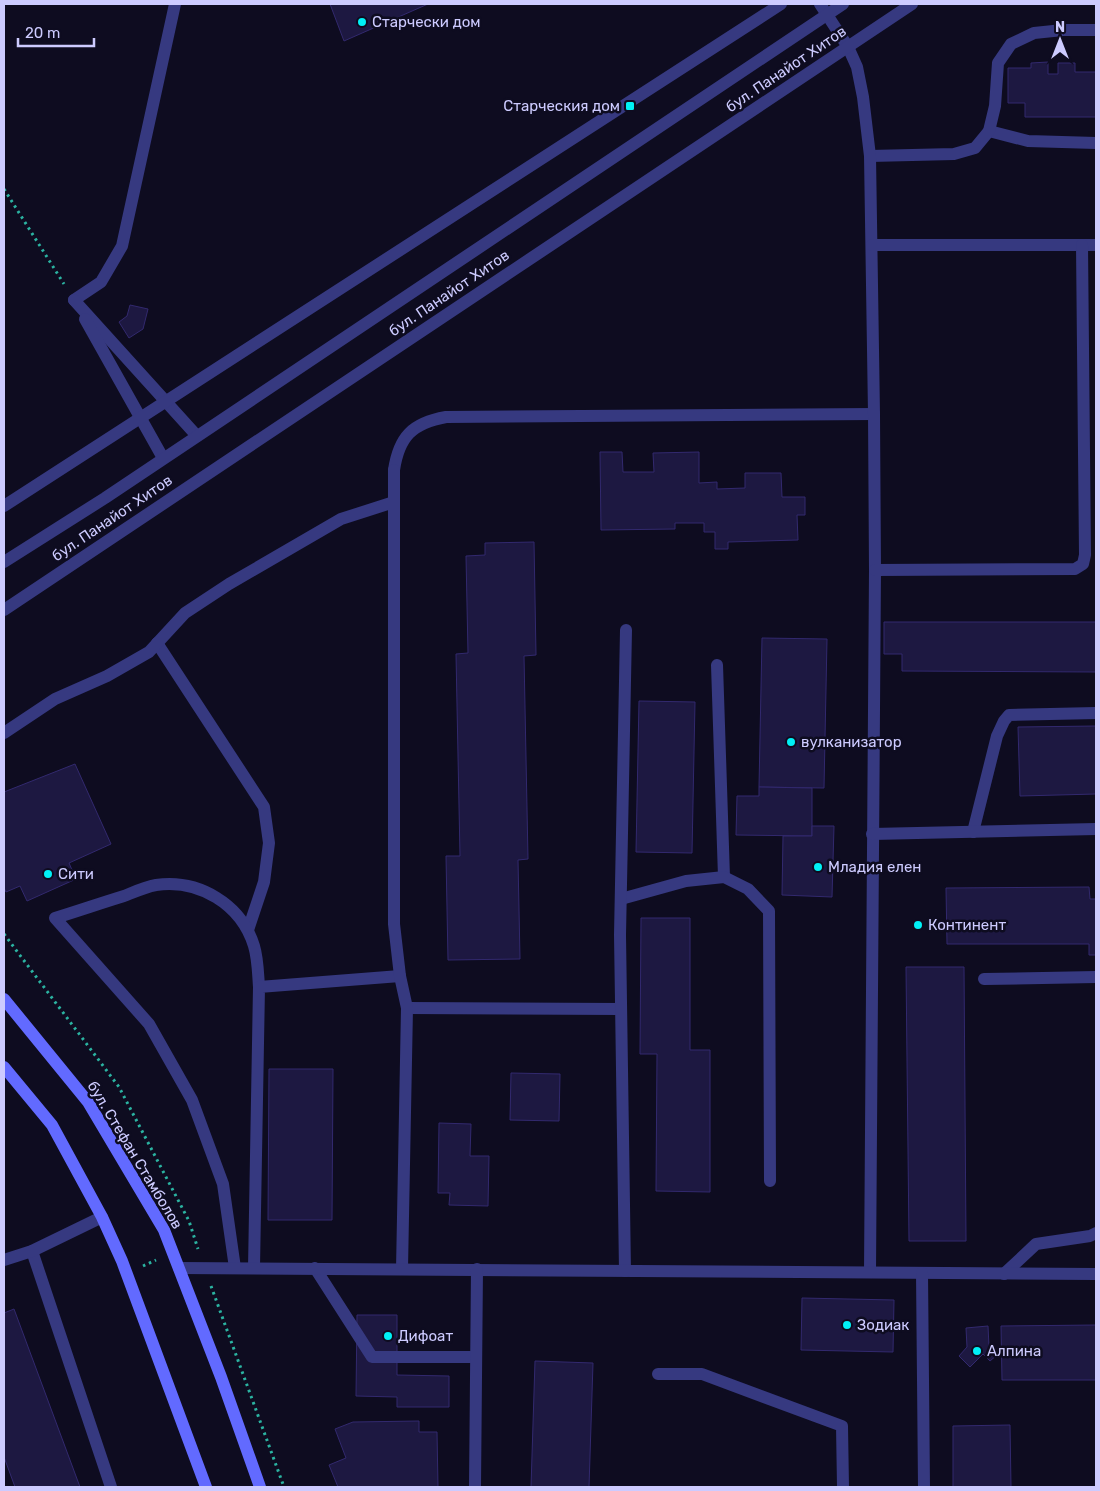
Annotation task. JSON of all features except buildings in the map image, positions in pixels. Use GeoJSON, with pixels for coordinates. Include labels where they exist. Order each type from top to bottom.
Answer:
{"type":"FeatureCollection","features":[{"type":"Feature","properties":{"kind":"main road","name":"бул. Стефан Стамболов"},"geometry":{"type":"LineString","coordinates":[[4,999],[88,1102],[164,1230],[221,1377],[260,1487]]}},
{"type":"Feature","properties":{"kind":"main road"},"geometry":{"type":"LineString","coordinates":[[4,1067],[52,1125],[102,1217],[122,1261],[206,1487]]}},
{"type":"Feature","properties":{"kind":"street"},"geometry":{"type":"LineString","coordinates":[[74,300],[101,282],[122,246],[175,4]]}},
{"type":"Feature","properties":{"kind":"street"},"geometry":{"type":"LineString","coordinates":[[4,506],[781,4]]}},
{"type":"Feature","properties":{"kind":"street"},"geometry":{"type":"LineString","coordinates":[[820,4],[848,47],[857,67],[863,97],[870,156],[875,570],[870,1272]]}},
{"type":"Feature","properties":{"kind":"street","name":"бул. Панайот Хитов"},"geometry":{"type":"LineString","coordinates":[[4,562],[198,436],[843,4]]}},
{"type":"Feature","properties":{"kind":"street","name":"бул. Панайот Хитов"},"geometry":{"type":"LineString","coordinates":[[4,610],[912,4]]}},
{"type":"Feature","properties":{"kind":"street"},"geometry":{"type":"LineString","coordinates":[[870,156],[954,154],[975,148],[989,131],[994,106],[998,63],[1011,44],[1034,33],[1063,30],[1096,30]]}},
{"type":"Feature","properties":{"kind":"street"},"geometry":{"type":"LineString","coordinates":[[989,131],[1028,141],[1096,143]]}},
{"type":"Feature","properties":{"kind":"street"},"geometry":{"type":"LineString","coordinates":[[875,570],[1075,569],[1083,564],[1085,555],[1082,245]]}},
{"type":"Feature","properties":{"kind":"street"},"geometry":{"type":"LineString","coordinates":[[872,246],[1096,245]]}},
{"type":"Feature","properties":{"kind":"street"},"geometry":{"type":"LineString","coordinates":[[74,300],[198,436]]}},
{"type":"Feature","properties":{"kind":"street"},"geometry":{"type":"LineString","coordinates":[[74,300],[163,458]]}},
{"type":"Feature","properties":{"kind":"street"},"geometry":{"type":"LineString","coordinates":[[402,1269],[407,1008],[400,976],[394,924],[394,470],[400,446],[415,427],[429,420],[446,417],[874,414]]}},
{"type":"Feature","properties":{"kind":"street"},"geometry":{"type":"LineString","coordinates":[[4,733],[55,699],[107,676],[149,652],[185,613],[229,584],[341,519],[394,502]]}},
{"type":"Feature","properties":{"kind":"street"},"geometry":{"type":"LineString","coordinates":[[625,1271],[621,899],[626,630]]}},
{"type":"Feature","properties":{"kind":"street"},"geometry":{"type":"LineString","coordinates":[[157,643],[264,807],[268,843],[264,882],[248,930]]}},
{"type":"Feature","properties":{"kind":"street"},"geometry":{"type":"LineString","coordinates":[[717,665],[724,877]]}},
{"type":"Feature","properties":{"kind":"street"},"geometry":{"type":"LineString","coordinates":[[973,832],[997,736],[1004,721],[1010,714],[1096,713]]}},
{"type":"Feature","properties":{"kind":"street"},"geometry":{"type":"LineString","coordinates":[[872,834],[1096,829]]}},
{"type":"Feature","properties":{"kind":"street"},"geometry":{"type":"LineString","coordinates":[[621,899],[686,881],[724,877],[748,889],[768,911],[770,1181]]}},
{"type":"Feature","properties":{"kind":"street"},"geometry":{"type":"LineString","coordinates":[[236,1268],[223,1184],[192,1100],[149,1024],[55,918],[154,886],[174,884],[199,888],[222,900],[236,913],[248,930],[254,947],[260,988],[254,1268]]}},
{"type":"Feature","properties":{"kind":"street"},"geometry":{"type":"LineString","coordinates":[[260,988],[400,976]]}},
{"type":"Feature","properties":{"kind":"street"},"geometry":{"type":"LineString","coordinates":[[984,979],[1096,977]]}},
{"type":"Feature","properties":{"kind":"street"},"geometry":{"type":"LineString","coordinates":[[407,1008],[621,1009]]}},
{"type":"Feature","properties":{"kind":"street"},"geometry":{"type":"LineString","coordinates":[[4,1260],[32,1251],[102,1217]]}},
{"type":"Feature","properties":{"kind":"street"},"geometry":{"type":"LineString","coordinates":[[1004,1274],[1036,1244],[1090,1236],[1096,1233]]}},
{"type":"Feature","properties":{"kind":"street"},"geometry":{"type":"LineString","coordinates":[[32,1251],[111,1487]]}},
{"type":"Feature","properties":{"kind":"street"},"geometry":{"type":"LineString","coordinates":[[179,1268],[1096,1274]]}},
{"type":"Feature","properties":{"kind":"street"},"geometry":{"type":"LineString","coordinates":[[315,1268],[372,1357],[476,1357]]}},
{"type":"Feature","properties":{"kind":"street"},"geometry":{"type":"LineString","coordinates":[[474,1487],[477,1269]]}},
{"type":"Feature","properties":{"kind":"street"},"geometry":{"type":"LineString","coordinates":[[922,1273],[924,1487]]}},
{"type":"Feature","properties":{"kind":"street"},"geometry":{"type":"LineString","coordinates":[[658,1374],[702,1374],[842,1426],[843,1487]]}},
{"type":"Feature","properties":{"kind":"path"},"geometry":{"type":"LineString","coordinates":[[4,189],[74,300]]}},
{"type":"Feature","properties":{"kind":"place","name":"Старчески дом"},"geometry":{"type":"Point","coordinates":[362,22]}},
{"type":"Feature","properties":{"kind":"place","name":"Старческия дом"},"geometry":{"type":"Point","coordinates":[630,106]}},
{"type":"Feature","properties":{"kind":"place","name":"вулканизатор"},"geometry":{"type":"Point","coordinates":[791,742]}},
{"type":"Feature","properties":{"kind":"place","name":"Младия елен"},"geometry":{"type":"Point","coordinates":[818,867]}},
{"type":"Feature","properties":{"kind":"place","name":"Сити"},"geometry":{"type":"Point","coordinates":[48,874]}},
{"type":"Feature","properties":{"kind":"place","name":"Континент"},"geometry":{"type":"Point","coordinates":[918,925]}},
{"type":"Feature","properties":{"kind":"place","name":"Зодиак"},"geometry":{"type":"Point","coordinates":[847,1325]}},
{"type":"Feature","properties":{"kind":"place","name":"Дифоат"},"geometry":{"type":"Point","coordinates":[388,1336]}},
{"type":"Feature","properties":{"kind":"place","name":"Алпина"},"geometry":{"type":"Point","coordinates":[977,1351]}}]}
